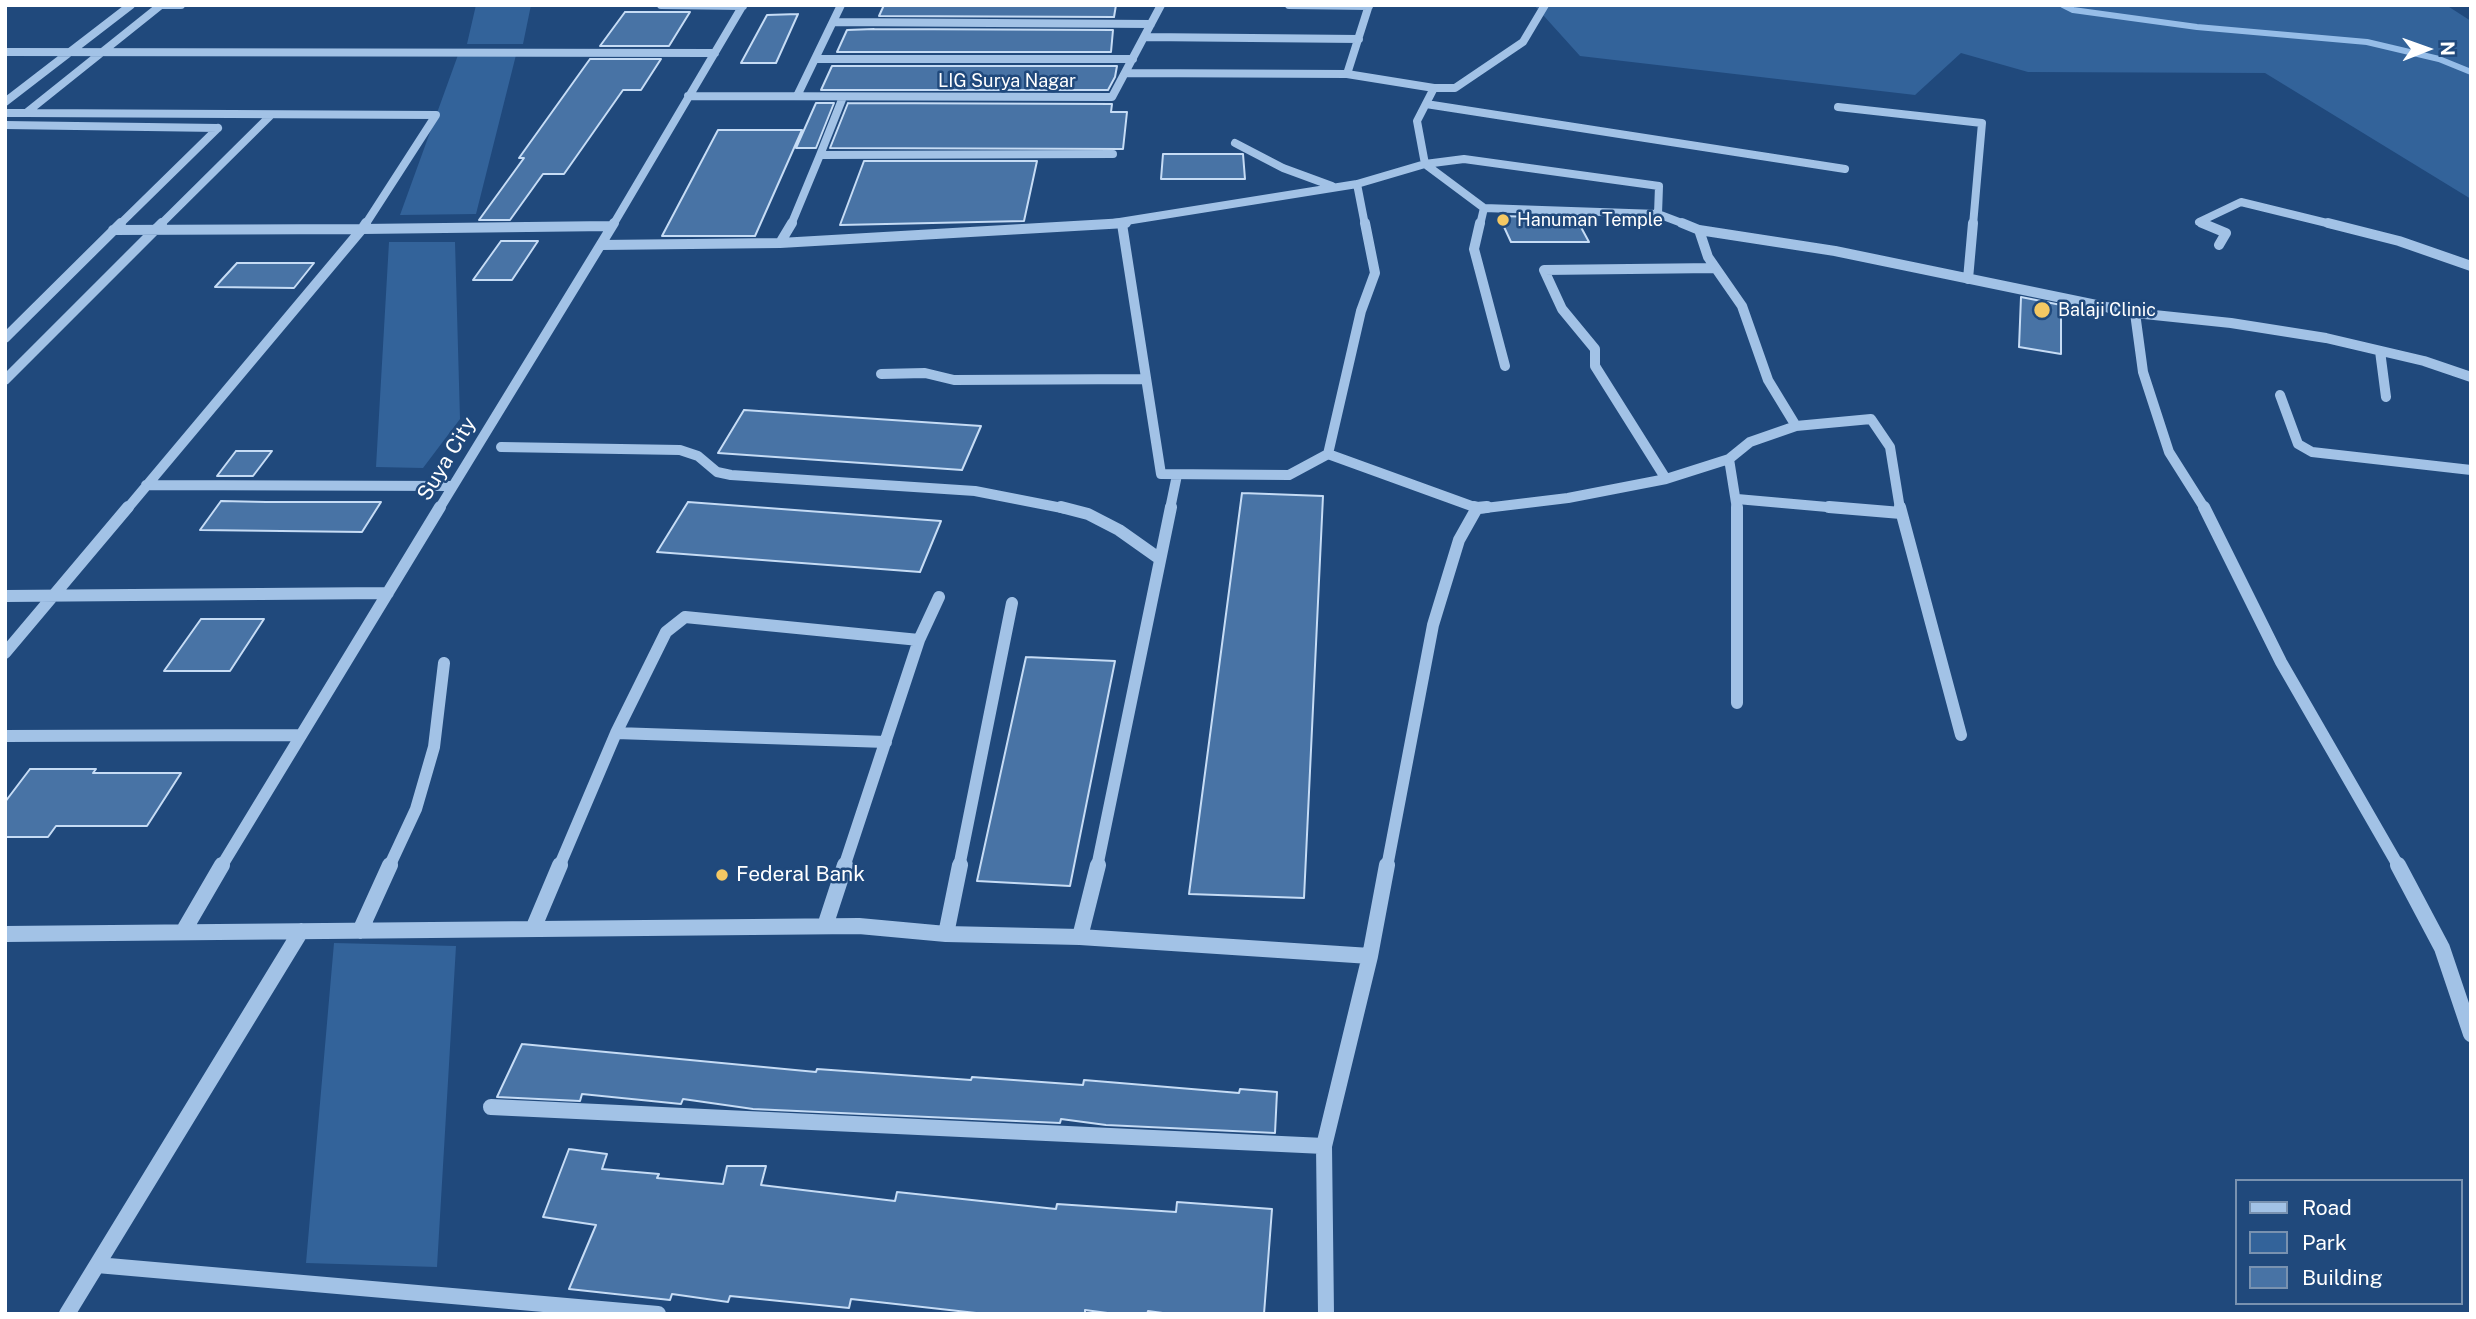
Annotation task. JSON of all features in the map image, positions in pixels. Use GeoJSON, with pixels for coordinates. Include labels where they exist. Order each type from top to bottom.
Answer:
{"type":"FeatureCollection","features":[{"type":"Feature","properties":{"kind":"street"},"geometry":{"type":"LineString","coordinates":[[5,102],[131,5]]}},
{"type":"Feature","properties":{"kind":"street"},"geometry":{"type":"LineString","coordinates":[[8,125],[161,5],[181,5]]}},
{"type":"Feature","properties":{"kind":"street"},"geometry":{"type":"LineString","coordinates":[[661,5],[743,5]]}},
{"type":"Feature","properties":{"kind":"street","name":"Suya City"},"geometry":{"type":"LineString","coordinates":[[183,932],[299,735],[601,245],[743,5]]}},
{"type":"Feature","properties":{"kind":"street"},"geometry":{"type":"LineString","coordinates":[[797,96],[841,5]]}},
{"type":"Feature","properties":{"kind":"street","name":"LIG Surya Nagar"},"geometry":{"type":"LineString","coordinates":[[688,96],[1112,97],[1161,5]]}},
{"type":"Feature","properties":{"kind":"street"},"geometry":{"type":"LineString","coordinates":[[1289,5],[1369,5],[1347,74]]}},
{"type":"Feature","properties":{"kind":"street"},"geometry":{"type":"LineString","coordinates":[[1125,73],[1347,74],[1434,88],[1455,88],[1523,42],[1545,5]]}},
{"type":"Feature","properties":{"kind":"street"},"geometry":{"type":"LineString","coordinates":[[833,22],[1151,24]]}},
{"type":"Feature","properties":{"kind":"street"},"geometry":{"type":"LineString","coordinates":[[1144,37],[1359,39]]}},
{"type":"Feature","properties":{"kind":"street"},"geometry":{"type":"LineString","coordinates":[[5,52],[715,53]]}},
{"type":"Feature","properties":{"kind":"street"},"geometry":{"type":"LineString","coordinates":[[815,58],[1133,60]]}},
{"type":"Feature","properties":{"kind":"street"},"geometry":{"type":"LineString","coordinates":[[1434,88],[1417,121],[1425,164],[1484,208],[1658,214],[1699,230],[1835,251],[2135,313],[2231,323],[2326,338],[2471,377]]}},
{"type":"Feature","properties":{"kind":"street"},"geometry":{"type":"LineString","coordinates":[[780,243],[788,233],[843,97]]}},
{"type":"Feature","properties":{"kind":"street"},"geometry":{"type":"LineString","coordinates":[[1426,104],[1844,169]]}},
{"type":"Feature","properties":{"kind":"street"},"geometry":{"type":"LineString","coordinates":[[1838,107],[1982,124],[1968,279]]}},
{"type":"Feature","properties":{"kind":"street"},"geometry":{"type":"LineString","coordinates":[[5,113],[436,115],[362,229],[5,653]]}},
{"type":"Feature","properties":{"kind":"street"},"geometry":{"type":"LineString","coordinates":[[5,380],[271,115]]}},
{"type":"Feature","properties":{"kind":"street"},"geometry":{"type":"LineString","coordinates":[[5,338],[218,128],[8,125]]}},
{"type":"Feature","properties":{"kind":"street"},"geometry":{"type":"LineString","coordinates":[[1235,143],[1283,168],[1336,188]]}},
{"type":"Feature","properties":{"kind":"street"},"geometry":{"type":"LineString","coordinates":[[820,155],[1113,154]]}},
{"type":"Feature","properties":{"kind":"street"},"geometry":{"type":"LineString","coordinates":[[601,245],[780,243],[1122,224],[1336,188],[1425,164],[1464,159],[1659,186],[1658,214]]}},
{"type":"Feature","properties":{"kind":"street"},"geometry":{"type":"LineString","coordinates":[[1328,454],[1360,312],[1375,273],[1357,184]]}},
{"type":"Feature","properties":{"kind":"street"},"geometry":{"type":"LineString","coordinates":[[2219,245],[2226,233],[2199,222],[2241,202],[2399,241],[2471,266]]}},
{"type":"Feature","properties":{"kind":"street"},"geometry":{"type":"LineString","coordinates":[[1484,208],[1474,248],[1505,366]]}},
{"type":"Feature","properties":{"kind":"street"},"geometry":{"type":"LineString","coordinates":[[1122,224],[1161,474],[1289,475],[1328,454],[1477,508],[1568,498],[1666,479],[1729,459],[1750,442],[1796,426],[1871,419],[1891,447],[1901,513],[1961,735]]}},
{"type":"Feature","properties":{"kind":"street"},"geometry":{"type":"LineString","coordinates":[[113,230],[610,226]]}},
{"type":"Feature","properties":{"kind":"street"},"geometry":{"type":"LineString","coordinates":[[1699,230],[1708,257],[1742,306],[1768,380],[1796,426]]}},
{"type":"Feature","properties":{"kind":"street"},"geometry":{"type":"LineString","coordinates":[[1666,479],[1595,366],[1595,349],[1562,309],[1544,270],[1716,268]]}},
{"type":"Feature","properties":{"kind":"street"},"geometry":{"type":"LineString","coordinates":[[2135,313],[2143,372],[2169,452],[2215,525],[2281,662],[2378,828],[2442,948],[2471,1034]]}},
{"type":"Feature","properties":{"kind":"street"},"geometry":{"type":"LineString","coordinates":[[2380,351],[2386,397]]}},
{"type":"Feature","properties":{"kind":"street"},"geometry":{"type":"LineString","coordinates":[[881,374],[925,373],[954,380],[1146,379]]}},
{"type":"Feature","properties":{"kind":"street"},"geometry":{"type":"LineString","coordinates":[[2280,395],[2298,444],[2312,452],[2471,470]]}},
{"type":"Feature","properties":{"kind":"street"},"geometry":{"type":"LineString","coordinates":[[501,447],[680,450],[698,456],[717,471],[731,475],[975,491],[1034,500],[1088,514],[1119,530],[1160,559]]}},
{"type":"Feature","properties":{"kind":"street"},"geometry":{"type":"LineString","coordinates":[[1729,459],[1737,499],[1737,703]]}},
{"type":"Feature","properties":{"kind":"street"},"geometry":{"type":"LineString","coordinates":[[1080,937],[1092,893],[1177,474]]}},
{"type":"Feature","properties":{"kind":"street"},"geometry":{"type":"LineString","coordinates":[[146,485],[453,486]]}},
{"type":"Feature","properties":{"kind":"street"},"geometry":{"type":"LineString","coordinates":[[1737,499],[1901,513]]}},
{"type":"Feature","properties":{"kind":"street"},"geometry":{"type":"LineString","coordinates":[[1326,1314],[1324,1146],[1370,956],[1433,625],[1459,540],[1477,508]]}},
{"type":"Feature","properties":{"kind":"street"},"geometry":{"type":"LineString","coordinates":[[5,596],[388,593]]}},
{"type":"Feature","properties":{"kind":"street"},"geometry":{"type":"LineString","coordinates":[[825,926],[919,640],[939,597]]}},
{"type":"Feature","properties":{"kind":"street"},"geometry":{"type":"LineString","coordinates":[[946,934],[1012,604]]}},
{"type":"Feature","properties":{"kind":"street"},"geometry":{"type":"LineString","coordinates":[[533,929],[616,733],[674,622],[685,617],[919,640]]}},
{"type":"Feature","properties":{"kind":"street"},"geometry":{"type":"LineString","coordinates":[[360,930],[416,809],[434,747],[444,663]]}},
{"type":"Feature","properties":{"kind":"street"},"geometry":{"type":"LineString","coordinates":[[616,733],[886,742]]}},
{"type":"Feature","properties":{"kind":"street"},"geometry":{"type":"LineString","coordinates":[[5,736],[299,735]]}},
{"type":"Feature","properties":{"kind":"street"},"geometry":{"type":"LineString","coordinates":[[5,934],[825,926],[946,934],[1080,937],[1370,956]]}},
{"type":"Feature","properties":{"kind":"street"},"geometry":{"type":"LineString","coordinates":[[67,1314],[301,931]]}},
{"type":"Feature","properties":{"kind":"street"},"geometry":{"type":"LineString","coordinates":[[491,1107],[1324,1146]]}},
{"type":"Feature","properties":{"kind":"street"},"geometry":{"type":"LineString","coordinates":[[97,1265],[657,1314]]}},
{"type":"Feature","properties":{"kind":"green space"},"geometry":{"type":"Polygon","coordinates":[[[476,5],[531,5],[523,44],[467,44],[476,5]]]}},
{"type":"Feature","properties":{"kind":"green space"},"geometry":{"type":"Polygon","coordinates":[[[1534,5],[2446,5],[2471,21],[2471,199],[2265,73],[2028,72],[1961,53],[1915,95],[1580,56],[1534,5]]]}},
{"type":"Feature","properties":{"kind":"green space"},"geometry":{"type":"Polygon","coordinates":[[[458,55],[516,55],[476,214],[400,215],[458,55]]]}},
{"type":"Feature","properties":{"kind":"green space"},"geometry":{"type":"Polygon","coordinates":[[[389,242],[455,242],[460,419],[423,468],[376,467],[389,242]]]}},
{"type":"Feature","properties":{"kind":"green space"},"geometry":{"type":"Polygon","coordinates":[[[334,943],[456,946],[437,1267],[306,1263],[334,943]]]}},
{"type":"Feature","properties":{"kind":"building"},"geometry":{"type":"Polygon","coordinates":[[[884,5],[1116,5],[1114,17],[879,16],[884,5]]]}},
{"type":"Feature","properties":{"kind":"building"},"geometry":{"type":"Polygon","coordinates":[[[625,12],[690,12],[669,46],[600,46],[625,12]]]}},
{"type":"Feature","properties":{"kind":"building"},"geometry":{"type":"Polygon","coordinates":[[[798,14],[776,63],[741,63],[767,15],[798,14]]]}},
{"type":"Feature","properties":{"kind":"building"},"geometry":{"type":"Polygon","coordinates":[[[847,30],[1113,30],[1111,52],[837,52],[847,30]]]}},
{"type":"Feature","properties":{"kind":"building"},"geometry":{"type":"Polygon","coordinates":[[[590,59],[661,59],[641,90],[623,90],[564,174],[543,174],[510,220],[479,220],[524,158],[519,158],[590,59]]]}},
{"type":"Feature","properties":{"kind":"building"},"geometry":{"type":"Polygon","coordinates":[[[832,66],[1117,66],[1108,90],[821,90],[832,66]]]}},
{"type":"Feature","properties":{"kind":"building"},"geometry":{"type":"Polygon","coordinates":[[[816,103],[834,103],[816,148],[796,148],[816,103]]]}},
{"type":"Feature","properties":{"kind":"building"},"geometry":{"type":"Polygon","coordinates":[[[848,103],[1112,104],[1111,112],[1127,112],[1123,149],[830,148],[848,103]]]}},
{"type":"Feature","properties":{"kind":"building"},"geometry":{"type":"Polygon","coordinates":[[[718,130],[802,130],[755,236],[662,236],[718,130]]]}},
{"type":"Feature","properties":{"kind":"building"},"geometry":{"type":"Polygon","coordinates":[[[1163,154],[1243,154],[1245,179],[1161,179],[1163,154]]]}},
{"type":"Feature","properties":{"kind":"building"},"geometry":{"type":"Polygon","coordinates":[[[864,161],[1037,161],[1024,221],[840,225],[864,161]]]}},
{"type":"Feature","properties":{"kind":"building"},"geometry":{"type":"Polygon","coordinates":[[[1499,216],[1576,218],[1589,242],[1511,242],[1499,216]]]}},
{"type":"Feature","properties":{"kind":"building"},"geometry":{"type":"Polygon","coordinates":[[[501,241],[538,241],[512,280],[473,280],[501,241]]]}},
{"type":"Feature","properties":{"kind":"building"},"geometry":{"type":"Polygon","coordinates":[[[237,263],[314,263],[294,288],[215,287],[237,263]]]}},
{"type":"Feature","properties":{"kind":"building"},"geometry":{"type":"Polygon","coordinates":[[[2021,297],[2061,305],[2061,354],[2019,347],[2021,297]]]}},
{"type":"Feature","properties":{"kind":"building"},"geometry":{"type":"Polygon","coordinates":[[[744,410],[981,426],[962,470],[718,453],[744,410]]]}},
{"type":"Feature","properties":{"kind":"building"},"geometry":{"type":"Polygon","coordinates":[[[236,451],[272,451],[253,476],[217,476],[236,451]]]}},
{"type":"Feature","properties":{"kind":"building"},"geometry":{"type":"Polygon","coordinates":[[[1242,493],[1323,496],[1304,898],[1189,894],[1242,493]]]}},
{"type":"Feature","properties":{"kind":"building"},"geometry":{"type":"Polygon","coordinates":[[[221,501],[381,502],[362,532],[200,530],[221,501]]]}},
{"type":"Feature","properties":{"kind":"building"},"geometry":{"type":"Polygon","coordinates":[[[688,502],[941,521],[920,572],[657,552],[688,502]]]}},
{"type":"Feature","properties":{"kind":"building"},"geometry":{"type":"Polygon","coordinates":[[[201,619],[264,619],[230,671],[164,671],[201,619]]]}},
{"type":"Feature","properties":{"kind":"building"},"geometry":{"type":"Polygon","coordinates":[[[1026,657],[1115,661],[1070,886],[977,881],[1026,657]]]}},
{"type":"Feature","properties":{"kind":"building"},"geometry":{"type":"Polygon","coordinates":[[[30,769],[96,769],[93,773],[181,773],[147,826],[56,826],[48,837],[5,837],[5,802],[30,769]]]}},
{"type":"Feature","properties":{"kind":"building"},"geometry":{"type":"Polygon","coordinates":[[[522,1044],[816,1072],[817,1069],[1083,1085],[1084,1080],[1239,1093],[1240,1089],[1277,1092],[1275,1133],[1106,1125],[1061,1119],[1060,1123],[753,1109],[683,1099],[681,1104],[582,1094],[580,1101],[497,1097],[522,1044]]]}},
{"type":"Feature","properties":{"kind":"building"},"geometry":{"type":"Polygon","coordinates":[[[569,1149],[607,1154],[602,1169],[659,1174],[657,1178],[723,1184],[727,1166],[766,1166],[761,1185],[895,1201],[897,1192],[1056,1209],[1057,1204],[1176,1212],[1177,1202],[1272,1209],[1264,1314],[1170,1314],[1148,1311],[1147,1314],[1115,1314],[1085,1310],[1085,1314],[985,1314],[851,1299],[849,1308],[730,1296],[728,1302],[672,1294],[670,1300],[569,1289],[596,1225],[543,1217],[569,1149]]]}},
{"type":"Feature","properties":{"kind":"waterway"},"geometry":{"type":"LineString","coordinates":[[2063,5],[2073,10],[2197,27],[2367,42],[2439,59],[2471,72]]}},
{"type":"Feature","properties":{"kind":"place","name":"Hanuman Temple"},"geometry":{"type":"Point","coordinates":[1503,220]}},
{"type":"Feature","properties":{"kind":"place","name":"Balaji Clinic"},"geometry":{"type":"Point","coordinates":[2042,310]}},
{"type":"Feature","properties":{"kind":"place","name":"Federal Bank"},"geometry":{"type":"Point","coordinates":[722,875]}}]}
